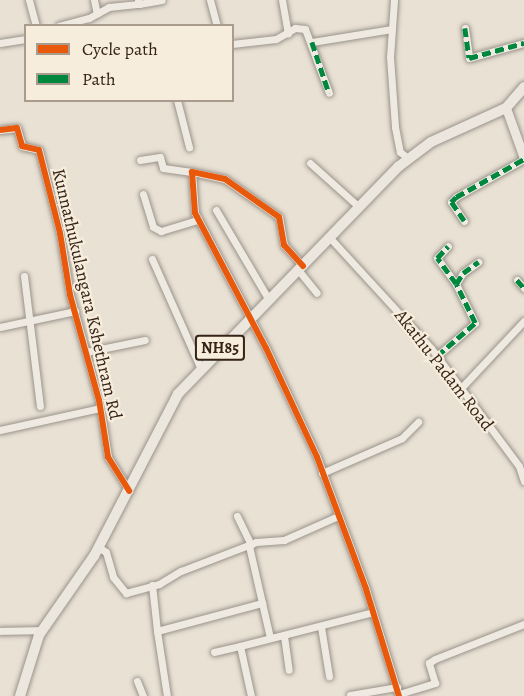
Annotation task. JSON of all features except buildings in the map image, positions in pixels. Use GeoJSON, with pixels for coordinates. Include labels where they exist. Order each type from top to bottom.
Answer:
{"type":"FeatureCollection","features":[{"type":"Feature","properties":{"kind":"highway","name":"NH85"},"geometry":{"type":"LineString","coordinates":[[20,696],[29,657],[42,630],[98,547],[129,490],[159,424],[200,368],[331,239],[358,207],[408,158],[451,132],[506,108],[524,87]]}},
{"type":"Feature","properties":{"kind":"main road"},"geometry":{"type":"LineString","coordinates":[[506,108],[524,158]]}},
{"type":"Feature","properties":{"kind":"street"},"geometry":{"type":"LineString","coordinates":[[29,0],[35,24]]}},
{"type":"Feature","properties":{"kind":"street"},"geometry":{"type":"LineString","coordinates":[[94,0],[97,14]]}},
{"type":"Feature","properties":{"kind":"street"},"geometry":{"type":"LineString","coordinates":[[64,24],[97,14],[109,7],[162,0]]}},
{"type":"Feature","properties":{"kind":"street"},"geometry":{"type":"LineString","coordinates":[[210,0],[216,24]]}},
{"type":"Feature","properties":{"kind":"street"},"geometry":{"type":"LineString","coordinates":[[282,0],[288,33]]}},
{"type":"Feature","properties":{"kind":"street"},"geometry":{"type":"LineString","coordinates":[[394,0],[392,29],[394,127],[400,152],[408,158]]}},
{"type":"Feature","properties":{"kind":"street"},"geometry":{"type":"LineString","coordinates":[[234,44],[276,39],[295,28],[305,29],[312,42],[329,93]]}},
{"type":"Feature","properties":{"kind":"street"},"geometry":{"type":"LineString","coordinates":[[465,28],[469,58],[524,43]]}},
{"type":"Feature","properties":{"kind":"street"},"geometry":{"type":"LineString","coordinates":[[312,42],[392,29]]}},
{"type":"Feature","properties":{"kind":"street"},"geometry":{"type":"LineString","coordinates":[[0,43],[24,39]]}},
{"type":"Feature","properties":{"kind":"street"},"geometry":{"type":"LineString","coordinates":[[178,102],[189,147]]}},
{"type":"Feature","properties":{"kind":"street","name":"Kunnathukulangara Kshethram Rd"},"geometry":{"type":"LineString","coordinates":[[0,130],[17,128],[22,146],[39,150],[75,311],[100,408],[108,456],[129,490]]}},
{"type":"Feature","properties":{"kind":"street"},"geometry":{"type":"LineString","coordinates":[[140,160],[160,158],[164,168],[216,176],[251,196],[279,217],[284,245],[317,293]]}},
{"type":"Feature","properties":{"kind":"street"},"geometry":{"type":"LineString","coordinates":[[464,221],[451,202],[524,158]]}},
{"type":"Feature","properties":{"kind":"street"},"geometry":{"type":"LineString","coordinates":[[310,163],[358,207]]}},
{"type":"Feature","properties":{"kind":"street"},"geometry":{"type":"LineString","coordinates":[[192,172],[198,220],[251,319],[322,473],[336,517],[373,612],[398,692]]}},
{"type":"Feature","properties":{"kind":"street"},"geometry":{"type":"LineString","coordinates":[[143,194],[153,226],[160,231],[198,220]]}},
{"type":"Feature","properties":{"kind":"street"},"geometry":{"type":"LineString","coordinates":[[216,210],[269,300]]}},
{"type":"Feature","properties":{"kind":"street","name":"Akathu Padam Road"},"geometry":{"type":"LineString","coordinates":[[331,239],[437,356],[519,466],[524,481]]}},
{"type":"Feature","properties":{"kind":"street"},"geometry":{"type":"LineString","coordinates":[[437,356],[475,323],[456,284],[437,258],[448,246]]}},
{"type":"Feature","properties":{"kind":"street"},"geometry":{"type":"LineString","coordinates":[[152,259],[200,368]]}},
{"type":"Feature","properties":{"kind":"street"},"geometry":{"type":"LineString","coordinates":[[456,284],[478,262]]}},
{"type":"Feature","properties":{"kind":"street"},"geometry":{"type":"LineString","coordinates":[[24,276],[27,321],[40,406]]}},
{"type":"Feature","properties":{"kind":"street"},"geometry":{"type":"LineString","coordinates":[[517,280],[524,288]]}},
{"type":"Feature","properties":{"kind":"street"},"geometry":{"type":"LineString","coordinates":[[0,327],[75,311]]}},
{"type":"Feature","properties":{"kind":"street"},"geometry":{"type":"LineString","coordinates":[[461,388],[524,321]]}},
{"type":"Feature","properties":{"kind":"street"},"geometry":{"type":"LineString","coordinates":[[86,352],[145,340]]}},
{"type":"Feature","properties":{"kind":"street"},"geometry":{"type":"LineString","coordinates":[[0,430],[100,408]]}},
{"type":"Feature","properties":{"kind":"street"},"geometry":{"type":"LineString","coordinates":[[322,473],[402,438],[418,422]]}},
{"type":"Feature","properties":{"kind":"street"},"geometry":{"type":"LineString","coordinates":[[237,516],[250,545],[270,638]]}},
{"type":"Feature","properties":{"kind":"street"},"geometry":{"type":"LineString","coordinates":[[98,547],[106,552],[113,577],[121,590],[126,592],[152,585],[250,545],[284,540],[336,517]]}},
{"type":"Feature","properties":{"kind":"street"},"geometry":{"type":"LineString","coordinates":[[152,585],[167,696]]}},
{"type":"Feature","properties":{"kind":"street"},"geometry":{"type":"LineString","coordinates":[[157,631],[262,603]]}},
{"type":"Feature","properties":{"kind":"street"},"geometry":{"type":"LineString","coordinates":[[214,652],[321,627],[373,612]]}},
{"type":"Feature","properties":{"kind":"street"},"geometry":{"type":"LineString","coordinates":[[350,695],[398,692],[435,683],[429,663],[435,659],[524,624]]}},
{"type":"Feature","properties":{"kind":"street"},"geometry":{"type":"LineString","coordinates":[[321,627],[329,676]]}},
{"type":"Feature","properties":{"kind":"street"},"geometry":{"type":"LineString","coordinates":[[0,631],[42,630]]}},
{"type":"Feature","properties":{"kind":"street"},"geometry":{"type":"LineString","coordinates":[[285,636],[289,670]]}},
{"type":"Feature","properties":{"kind":"street"},"geometry":{"type":"LineString","coordinates":[[240,646],[251,696]]}},
{"type":"Feature","properties":{"kind":"street"},"geometry":{"type":"LineString","coordinates":[[137,681],[143,696]]}},
{"type":"Feature","properties":{"kind":"marked path"},"geometry":{"type":"LineString","coordinates":[[465,28],[469,58],[524,43]]}},
{"type":"Feature","properties":{"kind":"marked path"},"geometry":{"type":"LineString","coordinates":[[312,42],[329,93]]}},
{"type":"Feature","properties":{"kind":"marked path"},"geometry":{"type":"LineString","coordinates":[[464,221],[451,202],[524,159]]}},
{"type":"Feature","properties":{"kind":"marked path"},"geometry":{"type":"LineString","coordinates":[[437,356],[475,323],[456,284],[437,258],[448,246]]}},
{"type":"Feature","properties":{"kind":"marked path"},"geometry":{"type":"LineString","coordinates":[[456,284],[463,273],[478,262]]}},
{"type":"Feature","properties":{"kind":"marked path"},"geometry":{"type":"LineString","coordinates":[[517,280],[524,288]]}},
{"type":"Feature","properties":{"kind":"cycle path"},"geometry":{"type":"LineString","coordinates":[[0,130],[17,128],[22,146],[39,150],[60,233],[70,295],[99,400],[108,457],[129,491]]}},
{"type":"Feature","properties":{"kind":"cycle path"},"geometry":{"type":"LineString","coordinates":[[303,266],[284,245],[279,217],[225,179],[192,172],[195,213],[266,348],[317,457],[366,589],[399,696]]}}]}
